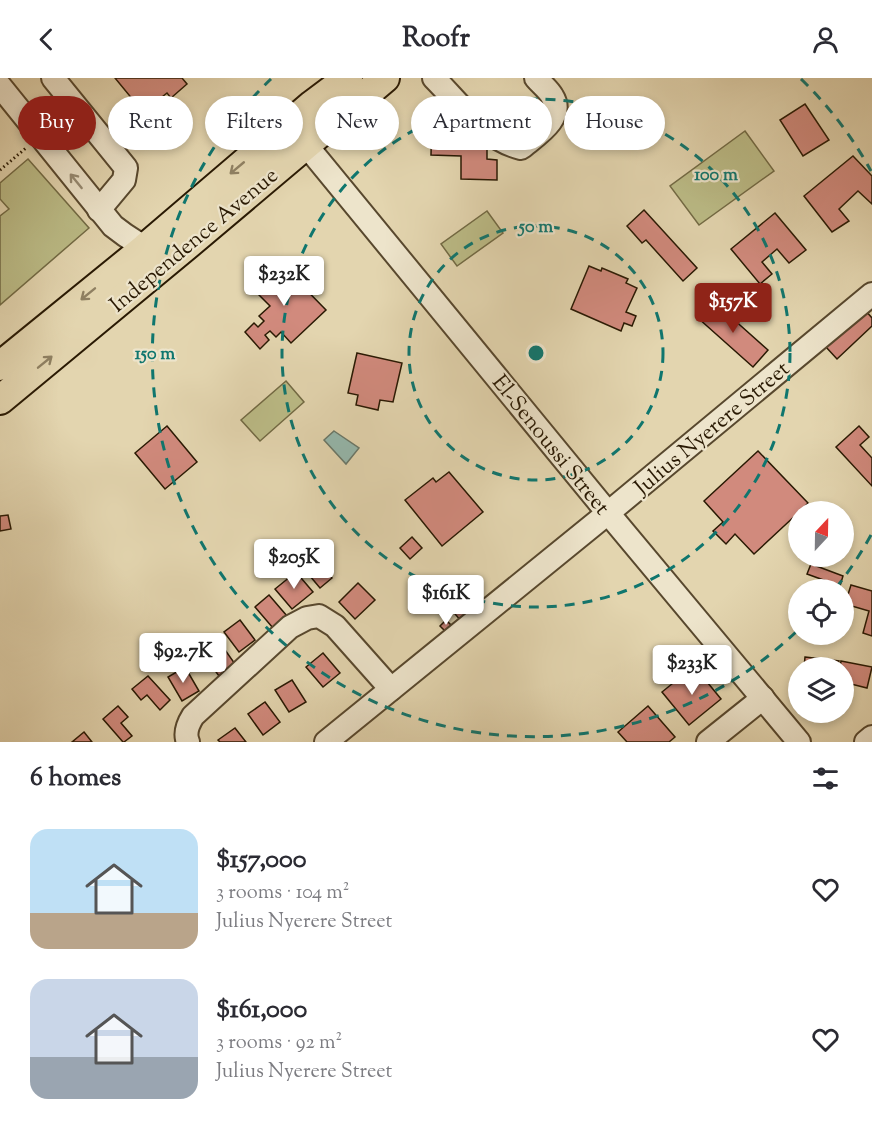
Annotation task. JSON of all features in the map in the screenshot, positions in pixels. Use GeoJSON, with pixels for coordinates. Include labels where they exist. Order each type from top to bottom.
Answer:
{"type":"FeatureCollection","features":[{"type":"Feature","properties":{"kind":"main road","name":"Independence Avenue"},"geometry":{"type":"LineString","coordinates":[[0,366],[145,248],[312,105],[348,78]]}},
{"type":"Feature","properties":{"kind":"main road","name":"Independence Avenue"},"geometry":{"type":"LineString","coordinates":[[0,399],[183,249],[385,78]]}},
{"type":"Feature","properties":{"kind":"street"},"geometry":{"type":"LineString","coordinates":[[53,78],[126,168],[124,180],[99,210]]}},
{"type":"Feature","properties":{"kind":"street"},"geometry":{"type":"LineString","coordinates":[[434,78],[477,123],[493,136],[508,145],[521,148],[549,125],[555,110],[553,97],[536,78]]}},
{"type":"Feature","properties":{"kind":"street"},"geometry":{"type":"LineString","coordinates":[[0,86],[113,226],[145,248]]}},
{"type":"Feature","properties":{"kind":"street","name":"El-Senoussi Street"},"geometry":{"type":"LineString","coordinates":[[306,145],[799,742]]}},
{"type":"Feature","properties":{"kind":"street","name":"Julius Nyerere Street"},"geometry":{"type":"LineString","coordinates":[[326,742],[608,513],[872,294]]}},
{"type":"Feature","properties":{"kind":"street"},"geometry":{"type":"LineString","coordinates":[[188,742],[186,737],[188,726],[193,716],[291,627],[307,618],[319,616],[335,626],[391,689]]}},
{"type":"Feature","properties":{"kind":"street"},"geometry":{"type":"LineString","coordinates":[[708,742],[763,698]]}},
{"type":"Feature","properties":{"kind":"street"},"geometry":{"type":"LineString","coordinates":[[866,742],[872,737]]}},
{"type":"Feature","properties":{"kind":"green space"},"geometry":{"type":"Polygon","coordinates":[[[745,131],[774,171],[699,225],[670,186],[745,131]]]}},
{"type":"Feature","properties":{"kind":"green space"},"geometry":{"type":"Polygon","coordinates":[[[28,159],[89,228],[0,305],[0,216],[9,209],[0,199],[0,183],[28,159]]]}},
{"type":"Feature","properties":{"kind":"green space"},"geometry":{"type":"Polygon","coordinates":[[[487,211],[503,233],[457,266],[441,244],[487,211]]]}},
{"type":"Feature","properties":{"kind":"green space"},"geometry":{"type":"Polygon","coordinates":[[[286,381],[304,402],[260,441],[241,420],[286,381]]]}},
{"type":"Feature","properties":{"kind":"water"},"geometry":{"type":"Polygon","coordinates":[[[334,431],[359,448],[346,464],[324,440],[334,431]]]}},
{"type":"Feature","properties":{"kind":"building"},"geometry":{"type":"Polygon","coordinates":[[[115,78],[182,78],[187,84],[173,96],[167,93],[163,96],[130,96],[115,78]]]}},
{"type":"Feature","properties":{"kind":"building"},"geometry":{"type":"Polygon","coordinates":[[[805,104],[829,140],[803,156],[780,120],[805,104]]]}},
{"type":"Feature","properties":{"kind":"building"},"geometry":{"type":"Polygon","coordinates":[[[431,150],[487,150],[487,159],[497,160],[497,180],[461,179],[461,156],[431,155],[431,150]]]}},
{"type":"Feature","properties":{"kind":"building"},"geometry":{"type":"Polygon","coordinates":[[[853,156],[872,176],[872,204],[858,191],[839,209],[849,221],[832,232],[804,196],[853,156]]]}},
{"type":"Feature","properties":{"kind":"building"},"geometry":{"type":"Polygon","coordinates":[[[644,210],[697,268],[683,281],[646,240],[642,243],[627,226],[644,210]]]}},
{"type":"Feature","properties":{"kind":"building"},"geometry":{"type":"Polygon","coordinates":[[[775,213],[806,250],[789,263],[777,249],[762,262],[772,274],[760,284],[731,249],[775,213]]]}},
{"type":"Feature","properties":{"kind":"building"},"geometry":{"type":"Polygon","coordinates":[[[279,262],[326,310],[291,343],[281,332],[276,337],[270,331],[265,335],[269,340],[260,349],[245,332],[254,323],[258,327],[264,321],[259,316],[270,306],[252,288],[279,262]]]}},
{"type":"Feature","properties":{"kind":"building"},"geometry":{"type":"Polygon","coordinates":[[[589,266],[601,271],[602,268],[628,279],[626,283],[637,288],[626,312],[636,316],[632,326],[624,323],[621,331],[571,309],[589,266]]]}},
{"type":"Feature","properties":{"kind":"building"},"geometry":{"type":"Polygon","coordinates":[[[713,301],[768,350],[753,367],[698,318],[713,301]]]}},
{"type":"Feature","properties":{"kind":"building"},"geometry":{"type":"Polygon","coordinates":[[[865,310],[872,318],[872,326],[837,359],[826,347],[865,310]]]}},
{"type":"Feature","properties":{"kind":"building"},"geometry":{"type":"Polygon","coordinates":[[[357,353],[402,363],[393,402],[380,400],[378,410],[356,405],[358,395],[348,393],[357,353]]]}},
{"type":"Feature","properties":{"kind":"building"},"geometry":{"type":"Polygon","coordinates":[[[167,426],[197,462],[165,489],[135,453],[167,426]]]}},
{"type":"Feature","properties":{"kind":"building"},"geometry":{"type":"Polygon","coordinates":[[[859,426],[869,437],[860,445],[872,458],[872,486],[836,447],[859,426]]]}},
{"type":"Feature","properties":{"kind":"building"},"geometry":{"type":"Polygon","coordinates":[[[758,451],[806,501],[788,501],[788,522],[754,554],[735,534],[726,544],[713,531],[723,522],[704,501],[758,451]]]}},
{"type":"Feature","properties":{"kind":"building"},"geometry":{"type":"Polygon","coordinates":[[[449,472],[483,512],[442,546],[405,500],[433,478],[436,482],[449,472]]]}},
{"type":"Feature","properties":{"kind":"building"},"geometry":{"type":"Polygon","coordinates":[[[8,515],[11,529],[0,531],[0,516],[8,515]]]}},
{"type":"Feature","properties":{"kind":"building"},"geometry":{"type":"Polygon","coordinates":[[[412,537],[422,548],[410,559],[400,548],[412,537]]]}},
{"type":"Feature","properties":{"kind":"building"},"geometry":{"type":"Polygon","coordinates":[[[322,566],[332,578],[320,588],[310,576],[322,566]]]}},
{"type":"Feature","properties":{"kind":"building"},"geometry":{"type":"Polygon","coordinates":[[[810,567],[819,567],[843,576],[842,579],[821,579],[807,574],[810,567]]]}},
{"type":"Feature","properties":{"kind":"building"},"geometry":{"type":"Polygon","coordinates":[[[296,572],[313,592],[292,609],[275,589],[296,572]]]}},
{"type":"Feature","properties":{"kind":"building"},"geometry":{"type":"Polygon","coordinates":[[[358,583],[375,600],[355,619],[339,602],[358,583]]]}},
{"type":"Feature","properties":{"kind":"building"},"geometry":{"type":"Polygon","coordinates":[[[854,586],[872,591],[872,636],[863,633],[869,611],[854,607],[854,586]]]}},
{"type":"Feature","properties":{"kind":"building"},"geometry":{"type":"Polygon","coordinates":[[[269,595],[287,616],[273,628],[255,607],[269,595]]]}},
{"type":"Feature","properties":{"kind":"building"},"geometry":{"type":"Polygon","coordinates":[[[469,604],[475,612],[462,622],[455,614],[469,604]]]}},
{"type":"Feature","properties":{"kind":"building"},"geometry":{"type":"Polygon","coordinates":[[[240,620],[255,640],[239,652],[224,632],[240,620]]]}},
{"type":"Feature","properties":{"kind":"building"},"geometry":{"type":"Polygon","coordinates":[[[446,620],[453,627],[447,633],[440,626],[446,620]]]}},
{"type":"Feature","properties":{"kind":"building"},"geometry":{"type":"Polygon","coordinates":[[[216,637],[235,664],[219,676],[199,649],[216,637]]]}},
{"type":"Feature","properties":{"kind":"building"},"geometry":{"type":"Polygon","coordinates":[[[323,653],[340,673],[323,687],[306,667],[323,653]]]}},
{"type":"Feature","properties":{"kind":"building"},"geometry":{"type":"Polygon","coordinates":[[[854,664],[872,667],[867,688],[854,685],[854,664]]]}},
{"type":"Feature","properties":{"kind":"building"},"geometry":{"type":"Polygon","coordinates":[[[694,666],[721,699],[689,725],[662,692],[694,666]]]}},
{"type":"Feature","properties":{"kind":"building"},"geometry":{"type":"Polygon","coordinates":[[[185,667],[199,691],[182,701],[168,677],[185,667]]]}},
{"type":"Feature","properties":{"kind":"building"},"geometry":{"type":"Polygon","coordinates":[[[148,676],[170,700],[160,710],[147,695],[141,700],[132,689],[148,676]]]}},
{"type":"Feature","properties":{"kind":"building"},"geometry":{"type":"Polygon","coordinates":[[[292,680],[306,702],[289,712],[275,690],[292,680]]]}},
{"type":"Feature","properties":{"kind":"building"},"geometry":{"type":"Polygon","coordinates":[[[265,702],[280,722],[263,735],[248,714],[265,702]]]}},
{"type":"Feature","properties":{"kind":"building"},"geometry":{"type":"Polygon","coordinates":[[[118,706],[128,717],[121,723],[132,736],[124,742],[103,719],[118,706]]]}},
{"type":"Feature","properties":{"kind":"building"},"geometry":{"type":"Polygon","coordinates":[[[648,706],[675,737],[669,742],[627,742],[618,732],[648,706]]]}},
{"type":"Feature","properties":{"kind":"building"},"geometry":{"type":"Polygon","coordinates":[[[235,728],[246,742],[220,742],[218,740],[235,728]]]}},
{"type":"Feature","properties":{"kind":"building"},"geometry":{"type":"Polygon","coordinates":[[[84,732],[92,742],[72,742],[84,732]]]}}]}
